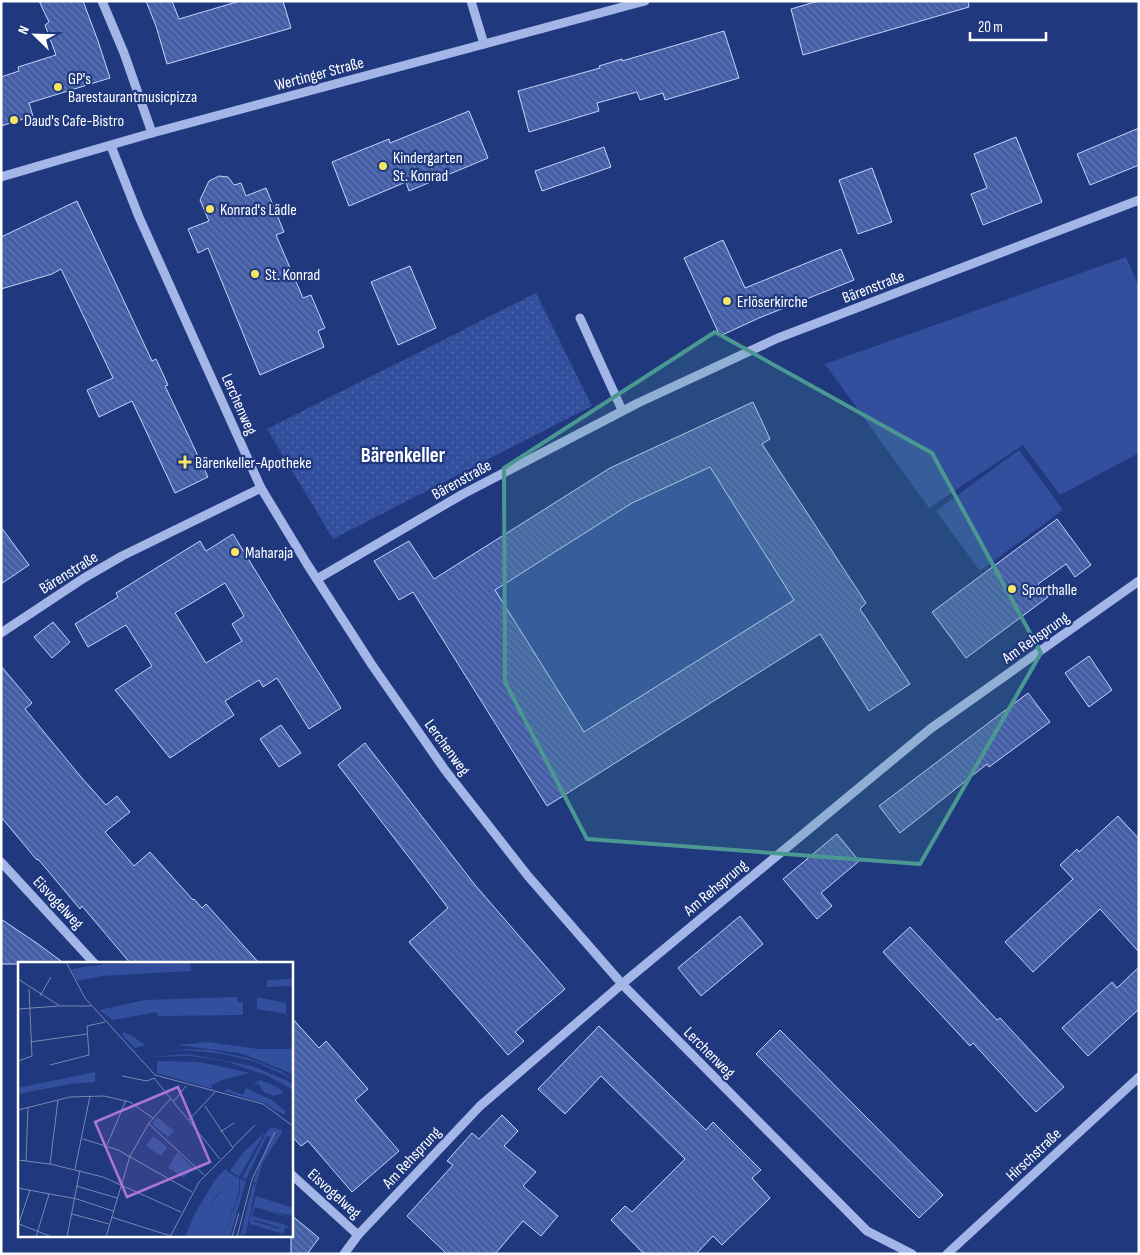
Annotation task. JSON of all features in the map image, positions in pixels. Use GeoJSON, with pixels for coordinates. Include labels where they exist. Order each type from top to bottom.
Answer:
{"type":"FeatureCollection","features":[{"type":"Feature","properties":{"kind":"street"},"geometry":{"type":"LineString","coordinates":[[102,1],[124,53],[152,133]]}},
{"type":"Feature","properties":{"kind":"street"},"geometry":{"type":"LineString","coordinates":[[471,1],[484,44]]}},
{"type":"Feature","properties":{"kind":"street","name":"Wertinger Straße"},"geometry":{"type":"LineString","coordinates":[[1,177],[152,133],[645,1]]}},
{"type":"Feature","properties":{"kind":"street","name":"Lerchenweg"},"geometry":{"type":"LineString","coordinates":[[111,146],[139,217],[261,488],[372,665],[445,770],[528,876],[622,984],[867,1231],[912,1254]]}},
{"type":"Feature","properties":{"kind":"street","name":"Bärenstraße"},"geometry":{"type":"LineString","coordinates":[[317,579],[463,494],[622,410],[778,338],[1139,200]]}},
{"type":"Feature","properties":{"kind":"street"},"geometry":{"type":"LineString","coordinates":[[580,318],[622,410]]}},
{"type":"Feature","properties":{"kind":"street","name":"Bärenstraße"},"geometry":{"type":"LineString","coordinates":[[1,633],[84,578],[122,556],[261,488]]}},
{"type":"Feature","properties":{"kind":"street","name":"Am Rehsprung"},"geometry":{"type":"LineString","coordinates":[[344,1254],[358,1235],[480,1106],[622,984],[930,729],[1139,581]]}},
{"type":"Feature","properties":{"kind":"street","name":"Eisvogelweg"},"geometry":{"type":"LineString","coordinates":[[1,862],[93,962]]}},
{"type":"Feature","properties":{"kind":"street","name":"Hirschstraße"},"geometry":{"type":"LineString","coordinates":[[947,1254],[1139,1077]]}},
{"type":"Feature","properties":{"kind":"street","name":"Eisvogelweg"},"geometry":{"type":"LineString","coordinates":[[292,1175],[358,1235]]}},
{"type":"Feature","properties":{"kind":"highlighted area"},"geometry":{"type":"Polygon","coordinates":[[[715,332],[932,453],[1041,653],[920,864],[587,839],[505,682],[504,468],[715,332]]]}},
{"type":"Feature","properties":{"kind":"shaded area"},"geometry":{"type":"Polygon","coordinates":[[[1126,257],[1139,287],[1139,453],[1060,495],[1023,445],[929,508],[825,364],[1126,257]]]}},
{"type":"Feature","properties":{"kind":"shaded area"},"geometry":{"type":"Polygon","coordinates":[[[536,293],[592,406],[333,539],[267,429],[536,293]]]}},
{"type":"Feature","properties":{"kind":"shaded area"},"geometry":{"type":"Polygon","coordinates":[[[1019,450],[1063,510],[980,571],[936,511],[1019,450]]]}},
{"type":"Feature","properties":{"kind":"shaded area"},"geometry":{"type":"Polygon","coordinates":[[[710,467],[794,600],[584,732],[495,590],[632,503],[710,467]]]}},
{"type":"Feature","properties":{"kind":"building"},"geometry":{"type":"Polygon","coordinates":[[[39,1],[83,1],[110,78],[29,103],[33,116],[1,126],[1,77],[19,71],[18,67],[56,55],[45,25],[49,22],[39,1]]]}},
{"type":"Feature","properties":{"kind":"building"},"geometry":{"type":"Polygon","coordinates":[[[146,1],[172,1],[179,19],[240,1],[283,1],[291,28],[167,64],[156,26],[146,1]]]}},
{"type":"Feature","properties":{"kind":"building"},"geometry":{"type":"Polygon","coordinates":[[[818,1],[968,1],[969,7],[803,55],[791,9],[818,1]]]}},
{"type":"Feature","properties":{"kind":"building"},"geometry":{"type":"Polygon","coordinates":[[[724,31],[739,78],[665,100],[663,93],[640,100],[637,92],[597,103],[599,111],[529,132],[518,91],[600,68],[599,66],[622,59],[622,61],[724,31]]]}},
{"type":"Feature","properties":{"kind":"building"},"geometry":{"type":"Polygon","coordinates":[[[469,111],[488,158],[409,191],[406,182],[349,206],[332,162],[389,139],[390,143],[469,111]]]}},
{"type":"Feature","properties":{"kind":"building"},"geometry":{"type":"Polygon","coordinates":[[[1139,128],[1139,165],[1090,185],[1077,154],[1139,128]]]}},
{"type":"Feature","properties":{"kind":"building"},"geometry":{"type":"Polygon","coordinates":[[[1016,137],[1042,202],[983,225],[971,194],[987,188],[974,154],[1016,137]]]}},
{"type":"Feature","properties":{"kind":"building"},"geometry":{"type":"Polygon","coordinates":[[[604,147],[611,167],[542,191],[535,171],[604,147]]]}},
{"type":"Feature","properties":{"kind":"building"},"geometry":{"type":"Polygon","coordinates":[[[872,168],[892,222],[858,234],[839,180],[872,168]]]}},
{"type":"Feature","properties":{"kind":"building","name":"St. Konrad"},"geometry":{"type":"Polygon","coordinates":[[[219,176],[228,177],[234,185],[241,183],[246,196],[266,188],[284,232],[276,235],[303,298],[311,295],[325,328],[318,331],[324,347],[260,375],[208,248],[198,253],[188,229],[209,221],[200,200],[209,181],[219,176]]]}},
{"type":"Feature","properties":{"kind":"building"},"geometry":{"type":"Polygon","coordinates":[[[77,201],[152,361],[156,359],[168,385],[165,386],[208,477],[175,493],[132,401],[99,417],[87,390],[113,378],[61,269],[52,274],[1,289],[1,237],[77,201]]]}},
{"type":"Feature","properties":{"kind":"building"},"geometry":{"type":"Polygon","coordinates":[[[723,240],[745,288],[841,249],[854,280],[759,318],[720,336],[684,258],[723,240]]]}},
{"type":"Feature","properties":{"kind":"building"},"geometry":{"type":"Polygon","coordinates":[[[410,266],[436,328],[398,345],[371,282],[410,266]]]}},
{"type":"Feature","properties":{"kind":"building"},"geometry":{"type":"Polygon","coordinates":[[[753,402],[770,439],[762,444],[866,603],[860,609],[910,684],[869,711],[820,634],[547,806],[413,592],[399,600],[374,561],[409,541],[434,579],[610,468],[753,402]],[[710,467],[632,503],[495,590],[584,732],[794,600],[710,467]]]}},
{"type":"Feature","properties":{"kind":"building","name":"Sporthalle"},"geometry":{"type":"Polygon","coordinates":[[[1057,519],[1091,565],[1075,577],[1066,564],[1038,584],[1048,597],[966,658],[932,612],[1057,519]]]}},
{"type":"Feature","properties":{"kind":"building"},"geometry":{"type":"Polygon","coordinates":[[[1,527],[29,565],[1,584],[1,527]]]}},
{"type":"Feature","properties":{"kind":"building"},"geometry":{"type":"Polygon","coordinates":[[[233,534],[341,708],[309,729],[277,678],[263,687],[259,680],[225,701],[234,715],[170,758],[115,690],[152,666],[126,625],[88,647],[75,624],[118,597],[116,593],[200,541],[206,551],[233,534]],[[225,583],[175,613],[206,663],[242,641],[232,624],[244,616],[225,583]]]}},
{"type":"Feature","properties":{"kind":"building"},"geometry":{"type":"Polygon","coordinates":[[[53,622],[70,642],[52,658],[34,637],[53,622]]]}},
{"type":"Feature","properties":{"kind":"building"},"geometry":{"type":"Polygon","coordinates":[[[1089,656],[1112,690],[1089,707],[1065,673],[1089,656]]]}},
{"type":"Feature","properties":{"kind":"building"},"geometry":{"type":"Polygon","coordinates":[[[1,666],[32,703],[25,709],[81,777],[106,805],[117,796],[130,812],[105,832],[134,866],[150,852],[193,900],[202,908],[206,904],[258,962],[129,962],[82,906],[80,909],[1,817],[1,666]]]}},
{"type":"Feature","properties":{"kind":"building"},"geometry":{"type":"Polygon","coordinates":[[[1028,693],[1050,722],[989,767],[987,764],[900,833],[879,806],[1028,693]]]}},
{"type":"Feature","properties":{"kind":"building"},"geometry":{"type":"Polygon","coordinates":[[[281,725],[301,753],[279,767],[260,739],[281,725]]]}},
{"type":"Feature","properties":{"kind":"building"},"geometry":{"type":"Polygon","coordinates":[[[365,743],[475,885],[565,989],[515,1032],[524,1041],[508,1055],[409,942],[448,908],[338,765],[365,743]]]}},
{"type":"Feature","properties":{"kind":"building"},"geometry":{"type":"Polygon","coordinates":[[[1118,816],[1139,839],[1139,952],[1100,909],[1033,972],[1005,942],[1073,879],[1060,865],[1077,849],[1079,852],[1118,816]]]}},
{"type":"Feature","properties":{"kind":"building"},"geometry":{"type":"Polygon","coordinates":[[[837,834],[859,861],[821,893],[832,906],[817,919],[783,879],[837,834]]]}},
{"type":"Feature","properties":{"kind":"building"},"geometry":{"type":"Polygon","coordinates":[[[740,916],[763,944],[701,996],[678,968],[740,916]]]}},
{"type":"Feature","properties":{"kind":"building"},"geometry":{"type":"Polygon","coordinates":[[[1,919],[62,962],[18,962],[18,964],[1,964],[1,919]]]}},
{"type":"Feature","properties":{"kind":"building"},"geometry":{"type":"Polygon","coordinates":[[[910,927],[997,1020],[1000,1018],[1064,1087],[1036,1112],[973,1043],[970,1046],[883,952],[910,927]]]}},
{"type":"Feature","properties":{"kind":"building"},"geometry":{"type":"Polygon","coordinates":[[[1139,967],[1139,1009],[1088,1056],[1062,1028],[1112,982],[1117,988],[1139,967]]]}},
{"type":"Feature","properties":{"kind":"building"},"geometry":{"type":"Polygon","coordinates":[[[292,1018],[319,1048],[326,1041],[368,1089],[355,1100],[399,1151],[352,1192],[308,1141],[301,1146],[292,1136],[292,1018]]]}},
{"type":"Feature","properties":{"kind":"building"},"geometry":{"type":"Polygon","coordinates":[[[599,1026],[706,1130],[713,1122],[761,1170],[752,1178],[770,1198],[722,1245],[713,1236],[696,1254],[644,1254],[611,1220],[625,1206],[632,1212],[685,1159],[601,1076],[565,1114],[538,1089],[599,1026]]]}},
{"type":"Feature","properties":{"kind":"building"},"geometry":{"type":"Polygon","coordinates":[[[780,1030],[943,1195],[919,1218],[756,1054],[780,1030]]]}},
{"type":"Feature","properties":{"kind":"building"},"geometry":{"type":"Polygon","coordinates":[[[502,1115],[518,1131],[504,1146],[536,1172],[523,1186],[558,1216],[541,1236],[523,1221],[495,1254],[447,1254],[407,1216],[453,1165],[447,1161],[472,1133],[479,1139],[502,1115]]]}},
{"type":"Feature","properties":{"kind":"building"},"geometry":{"type":"Polygon","coordinates":[[[292,1216],[319,1238],[307,1254],[291,1254],[292,1216]]]}},
{"type":"Feature","properties":{"kind":"place","name":"GP's Barestaurantmusicpizza"},"geometry":{"type":"Point","coordinates":[58,87]}},
{"type":"Feature","properties":{"kind":"place","name":"Daud's Cafe-Bistro"},"geometry":{"type":"Point","coordinates":[14,120]}},
{"type":"Feature","properties":{"kind":"place","name":"Kindergarten St. Konrad"},"geometry":{"type":"Point","coordinates":[383,166]}},
{"type":"Feature","properties":{"kind":"place","name":"Konrad's Lädle"},"geometry":{"type":"Point","coordinates":[210,209]}},
{"type":"Feature","properties":{"kind":"place","name":"St. Konrad"},"geometry":{"type":"Point","coordinates":[255,274]}},
{"type":"Feature","properties":{"kind":"place","name":"Erlöserkirche"},"geometry":{"type":"Point","coordinates":[727,301]}},
{"type":"Feature","properties":{"kind":"place","name":"Bärenkeller-Apotheke"},"geometry":{"type":"Point","coordinates":[185,462]}},
{"type":"Feature","properties":{"kind":"place","name":"Maharaja"},"geometry":{"type":"Point","coordinates":[235,552]}},
{"type":"Feature","properties":{"kind":"place","name":"Sporthalle"},"geometry":{"type":"Point","coordinates":[1012,589]}},
{"type":"Feature","properties":{"kind":"district","name":"Bärenkeller"},"geometry":{"type":"Point","coordinates":[403,455]}}]}
